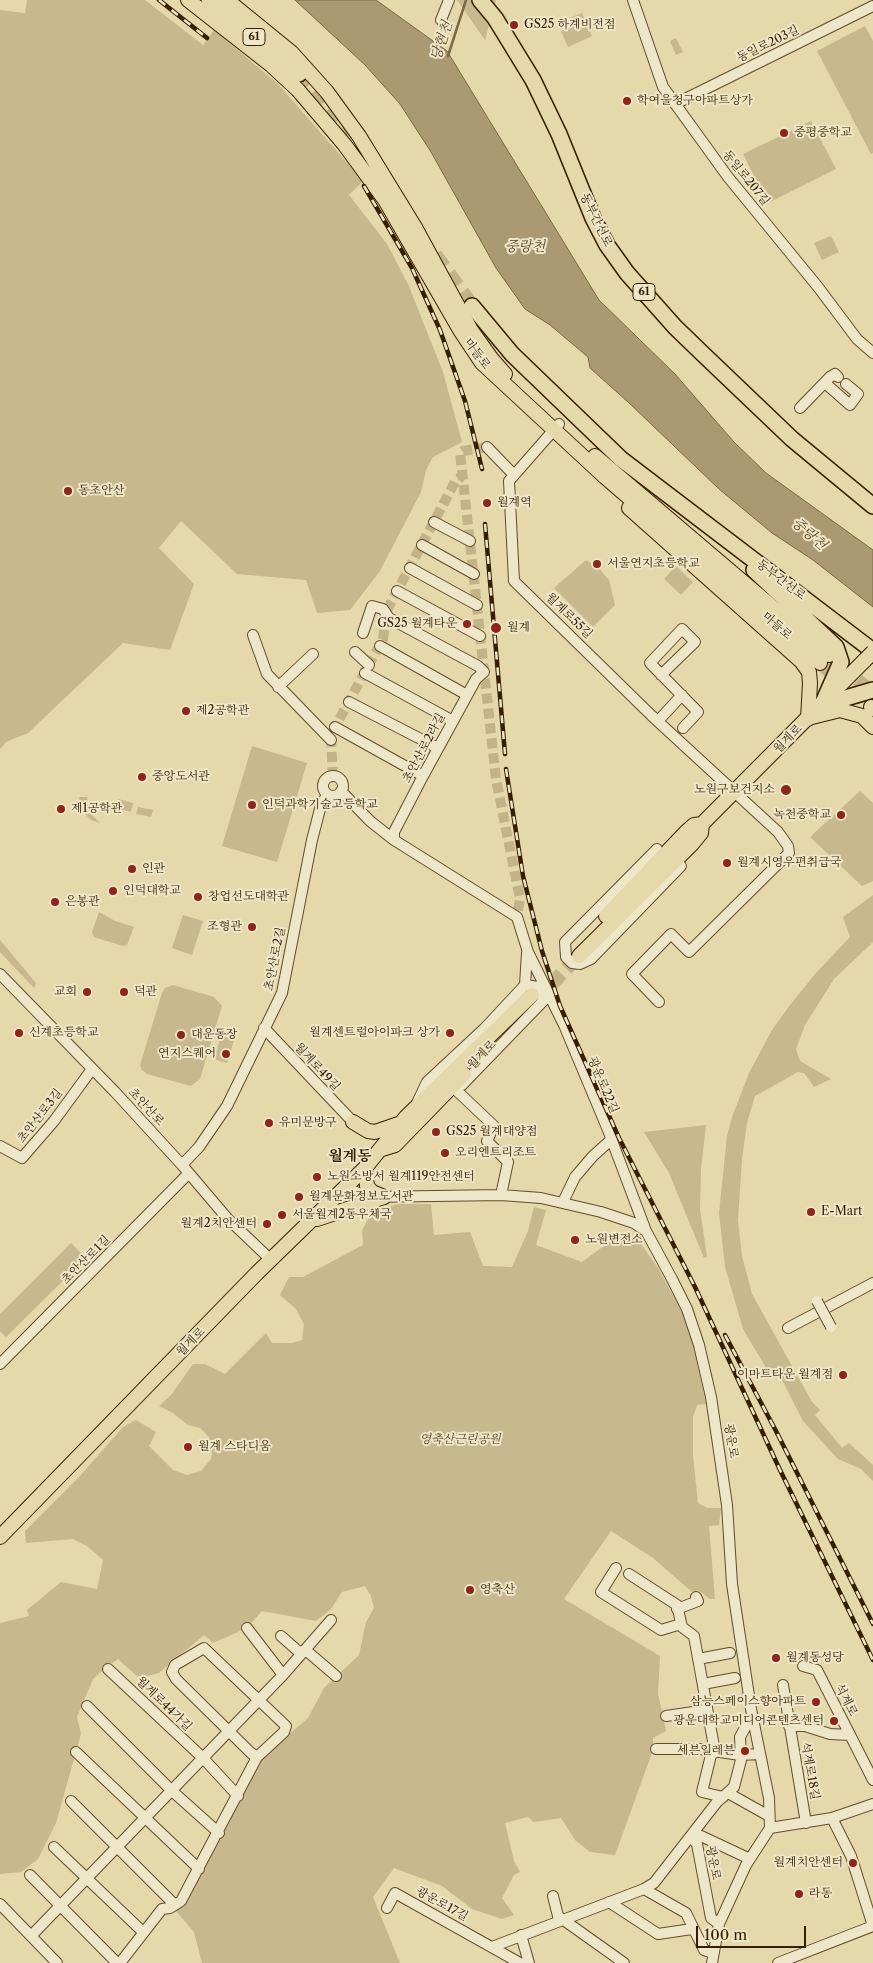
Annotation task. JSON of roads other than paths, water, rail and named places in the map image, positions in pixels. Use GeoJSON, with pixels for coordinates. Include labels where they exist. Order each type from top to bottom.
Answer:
{"type":"FeatureCollection","features":[{"type":"Feature","properties":{"kind":"highway","name":"61"},"geometry":{"type":"LineString","coordinates":[[209,0],[299,74]]}},
{"type":"Feature","properties":{"kind":"highway","name":"동부간선로"},"geometry":{"type":"LineString","coordinates":[[480,0],[495,18],[523,62],[546,106],[593,218],[607,245],[627,272],[675,327],[792,439],[873,506]]}},
{"type":"Feature","properties":{"kind":"highway","name":"동부간선로"},"geometry":{"type":"LineString","coordinates":[[472,306],[512,354],[573,415],[621,459],[774,575],[871,655]]}},
{"type":"Feature","properties":{"kind":"highway"},"geometry":{"type":"LineString","coordinates":[[792,439],[818,454],[873,495]]}},
{"type":"Feature","properties":{"kind":"highway"},"geometry":{"type":"LineString","coordinates":[[703,523],[836,647],[841,662],[822,705]]}},
{"type":"Feature","properties":{"kind":"highway"},"geometry":{"type":"LineString","coordinates":[[822,705],[873,690]]}},
{"type":"Feature","properties":{"kind":"main road","name":"마들로"},"geometry":{"type":"LineString","coordinates":[[188,0],[271,65],[298,90],[328,125],[385,200],[472,350],[493,374],[557,426],[824,659],[605,477],[557,426],[502,370],[480,342],[378,165],[327,92],[292,53],[227,0]]}},
{"type":"Feature","properties":{"kind":"main road"},"geometry":{"type":"LineString","coordinates":[[605,477],[633,514],[800,661],[809,672],[808,718],[840,710],[862,716],[873,727]]}},
{"type":"Feature","properties":{"kind":"main road","name":"월계로"},"geometry":{"type":"LineString","coordinates":[[576,953],[689,838],[694,825],[702,824],[871,655]]}},
{"type":"Feature","properties":{"kind":"main road"},"geometry":{"type":"LineString","coordinates":[[657,849],[689,838]]}},
{"type":"Feature","properties":{"kind":"main road"},"geometry":{"type":"LineString","coordinates":[[681,866],[689,838]]}},
{"type":"Feature","properties":{"kind":"main road","name":"월계로"},"geometry":{"type":"LineString","coordinates":[[0,1537],[270,1259],[346,1188],[373,1159],[388,1137],[413,1116],[537,996]]}},
{"type":"Feature","properties":{"kind":"main road"},"geometry":{"type":"LineString","coordinates":[[353,1122],[368,1131],[375,1132],[393,1127],[413,1116]]}},
{"type":"Feature","properties":{"kind":"main road"},"geometry":{"type":"LineString","coordinates":[[353,1122],[370,1142],[373,1159],[366,1183],[369,1189],[384,1197]]}},
{"type":"Feature","properties":{"kind":"main road"},"geometry":{"type":"LineString","coordinates":[[309,1222],[384,1197]]}},
{"type":"Feature","properties":{"kind":"street"},"geometry":{"type":"LineString","coordinates":[[441,20],[449,0]]}},
{"type":"Feature","properties":{"kind":"street","name":"동일로207길"},"geometry":{"type":"LineString","coordinates":[[633,0],[663,87],[728,177],[818,286],[857,339],[873,352]]}},
{"type":"Feature","properties":{"kind":"street","name":"동일로203길"},"geometry":{"type":"LineString","coordinates":[[675,104],[873,6]]}},
{"type":"Feature","properties":{"kind":"street"},"geometry":{"type":"LineString","coordinates":[[800,408],[834,374],[838,377]]}},
{"type":"Feature","properties":{"kind":"street"},"geometry":{"type":"LineString","coordinates":[[825,383],[850,405],[858,394],[846,384]]}},
{"type":"Feature","properties":{"kind":"street","name":"월계로55길"},"geometry":{"type":"LineString","coordinates":[[557,426],[509,480],[514,581],[658,721],[785,840],[789,853],[689,952],[671,934],[632,974],[659,1002]]}},
{"type":"Feature","properties":{"kind":"street"},"geometry":{"type":"LineString","coordinates":[[487,447],[493,451],[514,475]]}},
{"type":"Feature","properties":{"kind":"street"},"geometry":{"type":"LineString","coordinates":[[434,522],[470,541]]}},
{"type":"Feature","properties":{"kind":"street"},"geometry":{"type":"LineString","coordinates":[[422,544],[474,574]]}},
{"type":"Feature","properties":{"kind":"street"},"geometry":{"type":"LineString","coordinates":[[410,568],[477,605]]}},
{"type":"Feature","properties":{"kind":"street"},"geometry":{"type":"LineString","coordinates":[[397,592],[480,636]]}},
{"type":"Feature","properties":{"kind":"street","name":"초안산로2라길"},"geometry":{"type":"LineString","coordinates":[[363,633],[372,606],[383,609],[389,618],[478,666],[484,672],[476,679],[438,748],[394,832],[394,840]]}},
{"type":"Feature","properties":{"kind":"street"},"geometry":{"type":"LineString","coordinates":[[661,675],[695,642],[682,629],[650,663],[661,675],[698,712],[683,728]]}},
{"type":"Feature","properties":{"kind":"street"},"geometry":{"type":"LineString","coordinates":[[253,635],[267,674],[331,740]]}},
{"type":"Feature","properties":{"kind":"street"},"geometry":{"type":"LineString","coordinates":[[380,646],[467,695]]}},
{"type":"Feature","properties":{"kind":"street"},"geometry":{"type":"LineString","coordinates":[[355,652],[367,669],[453,721]]}},
{"type":"Feature","properties":{"kind":"street"},"geometry":{"type":"LineString","coordinates":[[278,687],[313,654]]}},
{"type":"Feature","properties":{"kind":"street"},"geometry":{"type":"LineString","coordinates":[[658,721],[682,695]]}},
{"type":"Feature","properties":{"kind":"street"},"geometry":{"type":"LineString","coordinates":[[349,702],[438,748]]}},
{"type":"Feature","properties":{"kind":"street"},"geometry":{"type":"LineString","coordinates":[[335,727],[423,776]]}},
{"type":"Feature","properties":{"kind":"street"},"geometry":{"type":"LineString","coordinates":[[331,777],[340,780],[343,786],[341,791],[335,796],[327,794],[324,790],[324,783],[331,777]]}},
{"type":"Feature","properties":{"kind":"street"},"geometry":{"type":"LineString","coordinates":[[341,791],[370,821],[394,840],[517,917],[528,952],[537,996],[456,1090],[413,1116]]}},
{"type":"Feature","properties":{"kind":"street","name":"초안산로2길"},"geometry":{"type":"LineString","coordinates":[[186,1169],[227,1106],[264,1028],[274,1014],[282,993],[310,849],[320,809],[327,794]]}},
{"type":"Feature","properties":{"kind":"street"},"geometry":{"type":"LineString","coordinates":[[657,849],[565,942],[566,957],[572,964],[580,964],[590,959],[681,866]]}},
{"type":"Feature","properties":{"kind":"street","name":"광운로22길"},"geometry":{"type":"LineString","coordinates":[[528,952],[537,996],[612,1139],[646,1232]]}},
{"type":"Feature","properties":{"kind":"street","name":"초안산로"},"geometry":{"type":"LineString","coordinates":[[0,974],[186,1169],[227,1218],[270,1259]]}},
{"type":"Feature","properties":{"kind":"street","name":"월계로49길"},"geometry":{"type":"LineString","coordinates":[[264,1028],[353,1122]]}},
{"type":"Feature","properties":{"kind":"street","name":"초안산로3길"},"geometry":{"type":"LineString","coordinates":[[0,1146],[22,1158],[54,1121],[92,1069]]}},
{"type":"Feature","properties":{"kind":"street"},"geometry":{"type":"LineString","coordinates":[[456,1090],[494,1126],[487,1141],[508,1162],[501,1195]]}},
{"type":"Feature","properties":{"kind":"street"},"geometry":{"type":"LineString","coordinates":[[563,1202],[576,1177],[593,1156],[612,1139]]}},
{"type":"Feature","properties":{"kind":"street","name":"초안산로1길"},"geometry":{"type":"LineString","coordinates":[[0,1364],[186,1169]]}},
{"type":"Feature","properties":{"kind":"street"},"geometry":{"type":"LineString","coordinates":[[346,1188],[364,1196],[501,1195],[541,1198],[563,1202],[634,1223],[646,1232]]}},
{"type":"Feature","properties":{"kind":"street","name":"광운로"},"geometry":{"type":"LineString","coordinates":[[646,1232],[687,1309],[703,1358],[727,1505],[732,1584],[752,1716],[769,1798],[770,1828],[750,1860],[720,1924],[713,1958]]}},
{"type":"Feature","properties":{"kind":"street"},"geometry":{"type":"LineString","coordinates":[[788,1328],[873,1283]]}},
{"type":"Feature","properties":{"kind":"street"},"geometry":{"type":"LineString","coordinates":[[817,1301],[831,1327]]}},
{"type":"Feature","properties":{"kind":"street"},"geometry":{"type":"LineString","coordinates":[[616,1568],[601,1592],[661,1630],[681,1624]]}},
{"type":"Feature","properties":{"kind":"street"},"geometry":{"type":"LineString","coordinates":[[629,1574],[677,1605],[681,1624],[694,1636],[715,1752]]}},
{"type":"Feature","properties":{"kind":"street"},"geometry":{"type":"LineString","coordinates":[[677,1609],[698,1601],[696,1597]]}},
{"type":"Feature","properties":{"kind":"street"},"geometry":{"type":"LineString","coordinates":[[31,1936],[283,1675],[331,1620]]}},
{"type":"Feature","properties":{"kind":"street"},"geometry":{"type":"LineString","coordinates":[[247,1628],[283,1675]]}},
{"type":"Feature","properties":{"kind":"street"},"geometry":{"type":"LineString","coordinates":[[281,1636],[302,1653],[308,1652],[336,1676]]}},
{"type":"Feature","properties":{"kind":"street"},"geometry":{"type":"LineString","coordinates":[[30,1875],[118,1963],[162,1909],[181,1901],[258,1757],[284,1732],[286,1726],[204,1648],[176,1665],[172,1672],[176,1679],[251,1753],[258,1757]]}},
{"type":"Feature","properties":{"kind":"street"},"geometry":{"type":"LineString","coordinates":[[698,1659],[730,1653]]}},
{"type":"Feature","properties":{"kind":"street","name":"석계로"},"geometry":{"type":"LineString","coordinates":[[803,1666],[818,1667],[873,1780]]}},
{"type":"Feature","properties":{"kind":"street","name":"월계로44가길"},"geometry":{"type":"LineString","coordinates":[[108,1668],[203,1758],[238,1796]]}},
{"type":"Feature","properties":{"kind":"street"},"geometry":{"type":"LineString","coordinates":[[703,1684],[734,1678]]}},
{"type":"Feature","properties":{"kind":"street"},"geometry":{"type":"LineString","coordinates":[[783,1685],[789,1726]]}},
{"type":"Feature","properties":{"kind":"street"},"geometry":{"type":"LineString","coordinates":[[87,1706],[171,1790],[219,1833]]}},
{"type":"Feature","properties":{"kind":"street"},"geometry":{"type":"LineString","coordinates":[[666,1716],[707,1710]]}},
{"type":"Feature","properties":{"kind":"street"},"geometry":{"type":"LineString","coordinates":[[492,1947],[644,1889],[654,1883],[725,1795],[734,1787],[740,1755],[740,1737],[752,1716]]}},
{"type":"Feature","properties":{"kind":"street","name":"석계로18길"},"geometry":{"type":"LineString","coordinates":[[806,1823],[789,1726],[805,1726],[830,1734],[850,1735]]}},
{"type":"Feature","properties":{"kind":"street"},"geometry":{"type":"LineString","coordinates":[[656,1749],[700,1749],[740,1755],[760,1754]]}},
{"type":"Feature","properties":{"kind":"street"},"geometry":{"type":"LineString","coordinates":[[76,1752],[199,1869]]}},
{"type":"Feature","properties":{"kind":"street"},"geometry":{"type":"LineString","coordinates":[[715,1752],[711,1755],[702,1792],[725,1795],[770,1816]]}},
{"type":"Feature","properties":{"kind":"street"},"geometry":{"type":"LineString","coordinates":[[71,1801],[175,1905]]}},
{"type":"Feature","properties":{"kind":"street"},"geometry":{"type":"LineString","coordinates":[[770,1828],[832,1818],[873,1804]]}},
{"type":"Feature","properties":{"kind":"street"},"geometry":{"type":"LineString","coordinates":[[778,1963],[873,1926],[851,1856],[832,1818]]}},
{"type":"Feature","properties":{"kind":"street","name":"광운로"},"geometry":{"type":"LineString","coordinates":[[691,1837],[701,1836],[750,1860]]}},
{"type":"Feature","properties":{"kind":"street","name":"광운로"},"geometry":{"type":"LineString","coordinates":[[691,1837],[697,1844],[710,1918],[720,1924]]}},
{"type":"Feature","properties":{"kind":"street"},"geometry":{"type":"LineString","coordinates":[[54,1847],[143,1932]]}},
{"type":"Feature","properties":{"kind":"street"},"geometry":{"type":"LineString","coordinates":[[644,1889],[686,1913],[692,1929],[704,1950],[713,1958]]}},
{"type":"Feature","properties":{"kind":"street","name":"광운로17길"},"geometry":{"type":"LineString","coordinates":[[387,1908],[395,1893],[520,1963]]}},
{"type":"Feature","properties":{"kind":"street"},"geometry":{"type":"LineString","coordinates":[[553,1896],[558,1916],[562,1920],[624,1963]]}},
{"type":"Feature","properties":{"kind":"street"},"geometry":{"type":"LineString","coordinates":[[609,1902],[658,1934],[692,1929]]}},
{"type":"Feature","properties":{"kind":"street"},"geometry":{"type":"LineString","coordinates":[[0,1904],[57,1963]]}},
{"type":"Feature","properties":{"kind":"street"},"geometry":{"type":"LineString","coordinates":[[521,1935],[529,1963]]}},
{"type":"Feature","properties":{"kind":"water","name":"중랑천"},"geometry":{"type":"Polygon","coordinates":[[[295,0],[376,0],[447,51],[599,300],[675,374],[734,442],[766,473],[873,550],[873,607],[813,560],[772,533],[719,489],[590,368],[588,357],[550,325],[525,309],[496,268],[431,152],[400,104],[365,65],[295,0]]]}},
{"type":"Feature","properties":{"kind":"waterway","name":"당현천"},"geometry":{"type":"LineString","coordinates":[[448,56],[466,0]]}},
{"type":"Feature","properties":{"kind":"tunnel"},"geometry":{"type":"LineString","coordinates":[[299,74],[350,134]]}},
{"type":"Feature","properties":{"kind":"tunnel"},"geometry":{"type":"LineString","coordinates":[[435,255],[472,306]]}},
{"type":"Feature","properties":{"kind":"tunnel"},"geometry":{"type":"LineString","coordinates":[[487,447],[460,453],[496,779],[520,899],[517,917]]}},
{"type":"Feature","properties":{"kind":"tunnel"},"geometry":{"type":"LineString","coordinates":[[333,777],[331,740],[335,727],[383,639],[386,612],[455,482],[463,475]]}},
{"type":"Feature","properties":{"kind":"tunnel"},"geometry":{"type":"LineString","coordinates":[[820,663],[871,707]]}},
{"type":"Feature","properties":{"kind":"tunnel"},"geometry":{"type":"LineString","coordinates":[[842,666],[873,694]]}},
{"type":"Feature","properties":{"kind":"tunnel"},"geometry":{"type":"LineString","coordinates":[[537,999],[579,956]]}},
{"type":"Feature","properties":{"kind":"railway"},"geometry":{"type":"LineString","coordinates":[[159,0],[207,38]]}},
{"type":"Feature","properties":{"kind":"railway"},"geometry":{"type":"LineString","coordinates":[[364,186],[412,268],[440,330],[465,401],[482,469]]}},
{"type":"Feature","properties":{"kind":"railway"},"geometry":{"type":"LineString","coordinates":[[485,524],[505,754]]}},
{"type":"Feature","properties":{"kind":"railway"},"geometry":{"type":"LineString","coordinates":[[506,769],[523,876],[542,951],[560,1006],[619,1138],[695,1287],[780,1470],[873,1660]]}},
{"type":"Feature","properties":{"kind":"railway"},"geometry":{"type":"LineString","coordinates":[[725,1335],[776,1431],[873,1624]]}},
{"type":"Feature","properties":{"kind":"place","name":"GS25 하계비전점"},"geometry":{"type":"Point","coordinates":[514,25]}},
{"type":"Feature","properties":{"kind":"place","name":"학여울청구아파트상가"},"geometry":{"type":"Point","coordinates":[627,101]}},
{"type":"Feature","properties":{"kind":"place","name":"중평중학교"},"geometry":{"type":"Point","coordinates":[784,133]}},
{"type":"Feature","properties":{"kind":"place","name":"동초안산"},"geometry":{"type":"Point","coordinates":[68,491]}},
{"type":"Feature","properties":{"kind":"place","name":"월계역"},"geometry":{"type":"Point","coordinates":[487,503]}},
{"type":"Feature","properties":{"kind":"place","name":"서울연지초등학교"},"geometry":{"type":"Point","coordinates":[597,564]}},
{"type":"Feature","properties":{"kind":"place","name":"GS25 월계타운"},"geometry":{"type":"Point","coordinates":[467,624]}},
{"type":"Feature","properties":{"kind":"place","name":"월계"},"geometry":{"type":"Point","coordinates":[496,628]}},
{"type":"Feature","properties":{"kind":"place","name":"제2공학관"},"geometry":{"type":"Point","coordinates":[186,711]}},
{"type":"Feature","properties":{"kind":"place","name":"중앙도서관"},"geometry":{"type":"Point","coordinates":[142,777]}},
{"type":"Feature","properties":{"kind":"place","name":"노원구보건지소"},"geometry":{"type":"Point","coordinates":[786,790]}},
{"type":"Feature","properties":{"kind":"place","name":"인덕과학기술고등학교"},"geometry":{"type":"Point","coordinates":[252,805]}},
{"type":"Feature","properties":{"kind":"place","name":"제1공학관"},"geometry":{"type":"Point","coordinates":[61,809]}},
{"type":"Feature","properties":{"kind":"place","name":"녹천중학교"},"geometry":{"type":"Point","coordinates":[841,815]}},
{"type":"Feature","properties":{"kind":"place","name":"월계시영우편취급국"},"geometry":{"type":"Point","coordinates":[727,863]}},
{"type":"Feature","properties":{"kind":"place","name":"인관"},"geometry":{"type":"Point","coordinates":[132,869]}},
{"type":"Feature","properties":{"kind":"place","name":"인덕대학교"},"geometry":{"type":"Point","coordinates":[113,891]}},
{"type":"Feature","properties":{"kind":"place","name":"창업선도대학관"},"geometry":{"type":"Point","coordinates":[198,897]}},
{"type":"Feature","properties":{"kind":"place","name":"은봉관"},"geometry":{"type":"Point","coordinates":[55,902]}},
{"type":"Feature","properties":{"kind":"place","name":"조형관"},"geometry":{"type":"Point","coordinates":[252,927]}},
{"type":"Feature","properties":{"kind":"place","name":"교회"},"geometry":{"type":"Point","coordinates":[87,992]}},
{"type":"Feature","properties":{"kind":"place","name":"덕관"},"geometry":{"type":"Point","coordinates":[124,992]}},
{"type":"Feature","properties":{"kind":"place","name":"신계초등학교"},"geometry":{"type":"Point","coordinates":[19,1033]}},
{"type":"Feature","properties":{"kind":"place","name":"월계센트럴아이파크 상가"},"geometry":{"type":"Point","coordinates":[450,1033]}},
{"type":"Feature","properties":{"kind":"place","name":"대운동장"},"geometry":{"type":"Point","coordinates":[181,1035]}},
{"type":"Feature","properties":{"kind":"place","name":"연지스퀘어"},"geometry":{"type":"Point","coordinates":[226,1054]}},
{"type":"Feature","properties":{"kind":"place","name":"유미문방구"},"geometry":{"type":"Point","coordinates":[269,1123]}},
{"type":"Feature","properties":{"kind":"place","name":"GS25 월계대양점"},"geometry":{"type":"Point","coordinates":[436,1132]}},
{"type":"Feature","properties":{"kind":"place","name":"오리엔트리조트"},"geometry":{"type":"Point","coordinates":[445,1153]}},
{"type":"Feature","properties":{"kind":"place","name":"노원소방서 월계119안전센터"},"geometry":{"type":"Point","coordinates":[317,1177]}},
{"type":"Feature","properties":{"kind":"place","name":"월계문화정보도서관"},"geometry":{"type":"Point","coordinates":[299,1197]}},
{"type":"Feature","properties":{"kind":"place","name":"E-Mart"},"geometry":{"type":"Point","coordinates":[811,1212]}},
{"type":"Feature","properties":{"kind":"place","name":"서울월계2동우체국"},"geometry":{"type":"Point","coordinates":[282,1215]}},
{"type":"Feature","properties":{"kind":"place","name":"월계2치안센터"},"geometry":{"type":"Point","coordinates":[267,1224]}},
{"type":"Feature","properties":{"kind":"place","name":"노원변전소"},"geometry":{"type":"Point","coordinates":[575,1240]}},
{"type":"Feature","properties":{"kind":"place","name":"이마트타운 월계점"},"geometry":{"type":"Point","coordinates":[843,1375]}},
{"type":"Feature","properties":{"kind":"place","name":"월계 스타디움"},"geometry":{"type":"Point","coordinates":[188,1447]}},
{"type":"Feature","properties":{"kind":"place","name":"영축산"},"geometry":{"type":"Point","coordinates":[470,1590]}},
{"type":"Feature","properties":{"kind":"place","name":"월계동성당"},"geometry":{"type":"Point","coordinates":[776,1658]}},
{"type":"Feature","properties":{"kind":"place","name":"삼능스페이스향아파트"},"geometry":{"type":"Point","coordinates":[816,1702]}},
{"type":"Feature","properties":{"kind":"place","name":"광운대학교미디어콘텐츠센터"},"geometry":{"type":"Point","coordinates":[834,1721]}},
{"type":"Feature","properties":{"kind":"place","name":"세븐일레븐"},"geometry":{"type":"Point","coordinates":[745,1751]}},
{"type":"Feature","properties":{"kind":"place","name":"월계치안센터"},"geometry":{"type":"Point","coordinates":[853,1863]}},
{"type":"Feature","properties":{"kind":"place","name":"라동"},"geometry":{"type":"Point","coordinates":[799,1894]}},
{"type":"Feature","properties":{"kind":"district","name":"월계동"},"geometry":{"type":"Point","coordinates":[350,1157]}},
{"type":"Feature","properties":{"kind":"park label","name":"영축산근린공원"},"geometry":{"type":"Point","coordinates":[460,1440]}}]}
